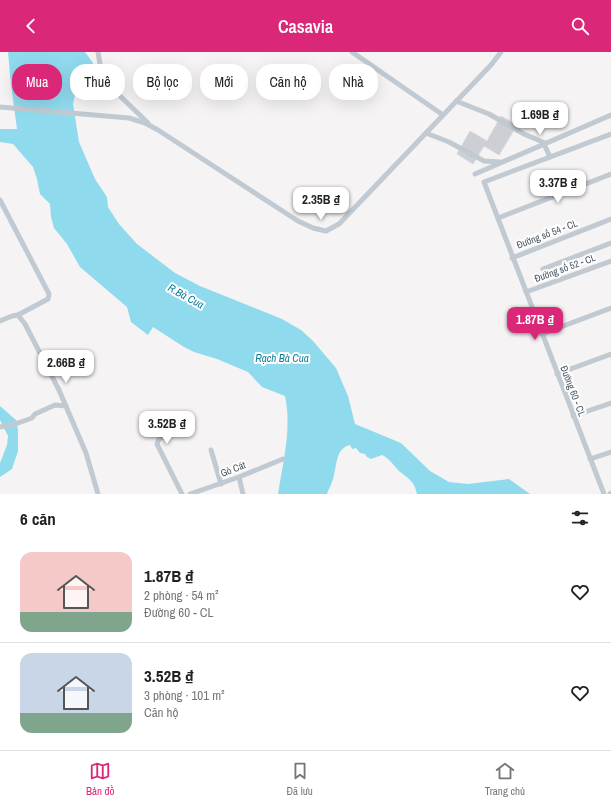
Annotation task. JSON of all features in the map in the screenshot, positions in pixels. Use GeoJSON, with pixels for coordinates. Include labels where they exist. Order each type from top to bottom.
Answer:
{"type":"FeatureCollection","features":[{"type":"Feature","properties":{"kind":"street"},"geometry":{"type":"LineString","coordinates":[[98,52],[100,64],[119,94],[151,126]]}},
{"type":"Feature","properties":{"kind":"street"},"geometry":{"type":"LineString","coordinates":[[352,52],[443,115]]}},
{"type":"Feature","properties":{"kind":"street"},"geometry":{"type":"LineString","coordinates":[[0,107],[137,120],[151,126],[298,221],[313,228],[326,231],[339,224],[501,52]]}},
{"type":"Feature","properties":{"kind":"street"},"geometry":{"type":"LineString","coordinates":[[456,101],[489,114],[524,134],[544,143],[550,157],[611,134]]}},
{"type":"Feature","properties":{"kind":"street"},"geometry":{"type":"LineString","coordinates":[[475,174],[611,114]]}},
{"type":"Feature","properties":{"kind":"street"},"geometry":{"type":"LineString","coordinates":[[426,133],[449,142],[484,161],[501,162]]}},
{"type":"Feature","properties":{"kind":"street","name":"Đường 60 - CL"},"geometry":{"type":"LineString","coordinates":[[550,157],[484,182],[604,494]]}},
{"type":"Feature","properties":{"kind":"street"},"geometry":{"type":"LineString","coordinates":[[498,218],[611,174]]}},
{"type":"Feature","properties":{"kind":"street"},"geometry":{"type":"LineString","coordinates":[[0,200],[50,294],[48,299],[18,315],[0,321]]}},
{"type":"Feature","properties":{"kind":"street","name":"Đường số 54 - CL"},"geometry":{"type":"LineString","coordinates":[[512,258],[611,219]]}},
{"type":"Feature","properties":{"kind":"street"},"geometry":{"type":"LineString","coordinates":[[543,269],[611,243]]}},
{"type":"Feature","properties":{"kind":"street","name":"Đường số 52 - CL"},"geometry":{"type":"LineString","coordinates":[[526,292],[611,261]]}},
{"type":"Feature","properties":{"kind":"street"},"geometry":{"type":"LineString","coordinates":[[542,334],[611,308]]}},
{"type":"Feature","properties":{"kind":"street"},"geometry":{"type":"LineString","coordinates":[[18,315],[28,330],[59,390],[86,453],[98,494]]}},
{"type":"Feature","properties":{"kind":"street"},"geometry":{"type":"LineString","coordinates":[[557,374],[611,354]]}},
{"type":"Feature","properties":{"kind":"street"},"geometry":{"type":"LineString","coordinates":[[573,416],[611,403]]}},
{"type":"Feature","properties":{"kind":"street"},"geometry":{"type":"LineString","coordinates":[[2,426],[18,423],[32,418],[35,414],[55,405],[66,406]]}},
{"type":"Feature","properties":{"kind":"street"},"geometry":{"type":"LineString","coordinates":[[180,415],[186,426],[159,439],[157,444],[182,494]]}},
{"type":"Feature","properties":{"kind":"street"},"geometry":{"type":"LineString","coordinates":[[210,450],[221,484]]}},
{"type":"Feature","properties":{"kind":"street"},"geometry":{"type":"LineString","coordinates":[[590,459],[611,452]]}},
{"type":"Feature","properties":{"kind":"street","name":"Gò Cát"},"geometry":{"type":"LineString","coordinates":[[190,494],[221,484],[283,459]]}},
{"type":"Feature","properties":{"kind":"street"},"geometry":{"type":"LineString","coordinates":[[239,477],[244,494]]}},
{"type":"Feature","properties":{"kind":"water","name":"Rạch Bà Cua"},"geometry":{"type":"Polygon","coordinates":[[[8,52],[85,52],[93,64],[70,64],[70,100],[74,100],[73,104],[79,142],[95,179],[107,197],[108,207],[119,224],[137,244],[175,273],[200,286],[282,319],[301,330],[313,341],[336,368],[348,396],[355,424],[401,443],[430,471],[449,482],[468,484],[509,479],[530,494],[417,494],[411,481],[387,458],[382,455],[371,459],[365,454],[360,453],[356,448],[352,449],[350,445],[342,449],[338,457],[333,480],[327,494],[278,494],[288,420],[285,396],[262,387],[248,372],[217,359],[194,352],[153,327],[148,335],[131,322],[127,307],[80,267],[67,244],[54,228],[50,204],[40,194],[33,167],[13,144],[0,142],[0,129],[17,129],[13,100],[62,100],[62,64],[12,64],[12,92],[8,52]]]}},
{"type":"Feature","properties":{"kind":"water"},"geometry":{"type":"Polygon","coordinates":[[[0,406],[16,420],[18,430],[18,451],[12,469],[0,477],[0,463],[7,445],[8,436],[0,420],[0,406]]]}},
{"type":"Feature","properties":{"kind":"building"},"geometry":{"type":"Polygon","coordinates":[[[501,116],[517,125],[499,155],[484,146],[473,164],[457,154],[470,131],[487,141],[501,116]]]}},
{"type":"Feature","properties":{"kind":"water label","name":"R.Bà Cua"},"geometry":{"type":"Point","coordinates":[186,296]}}]}
